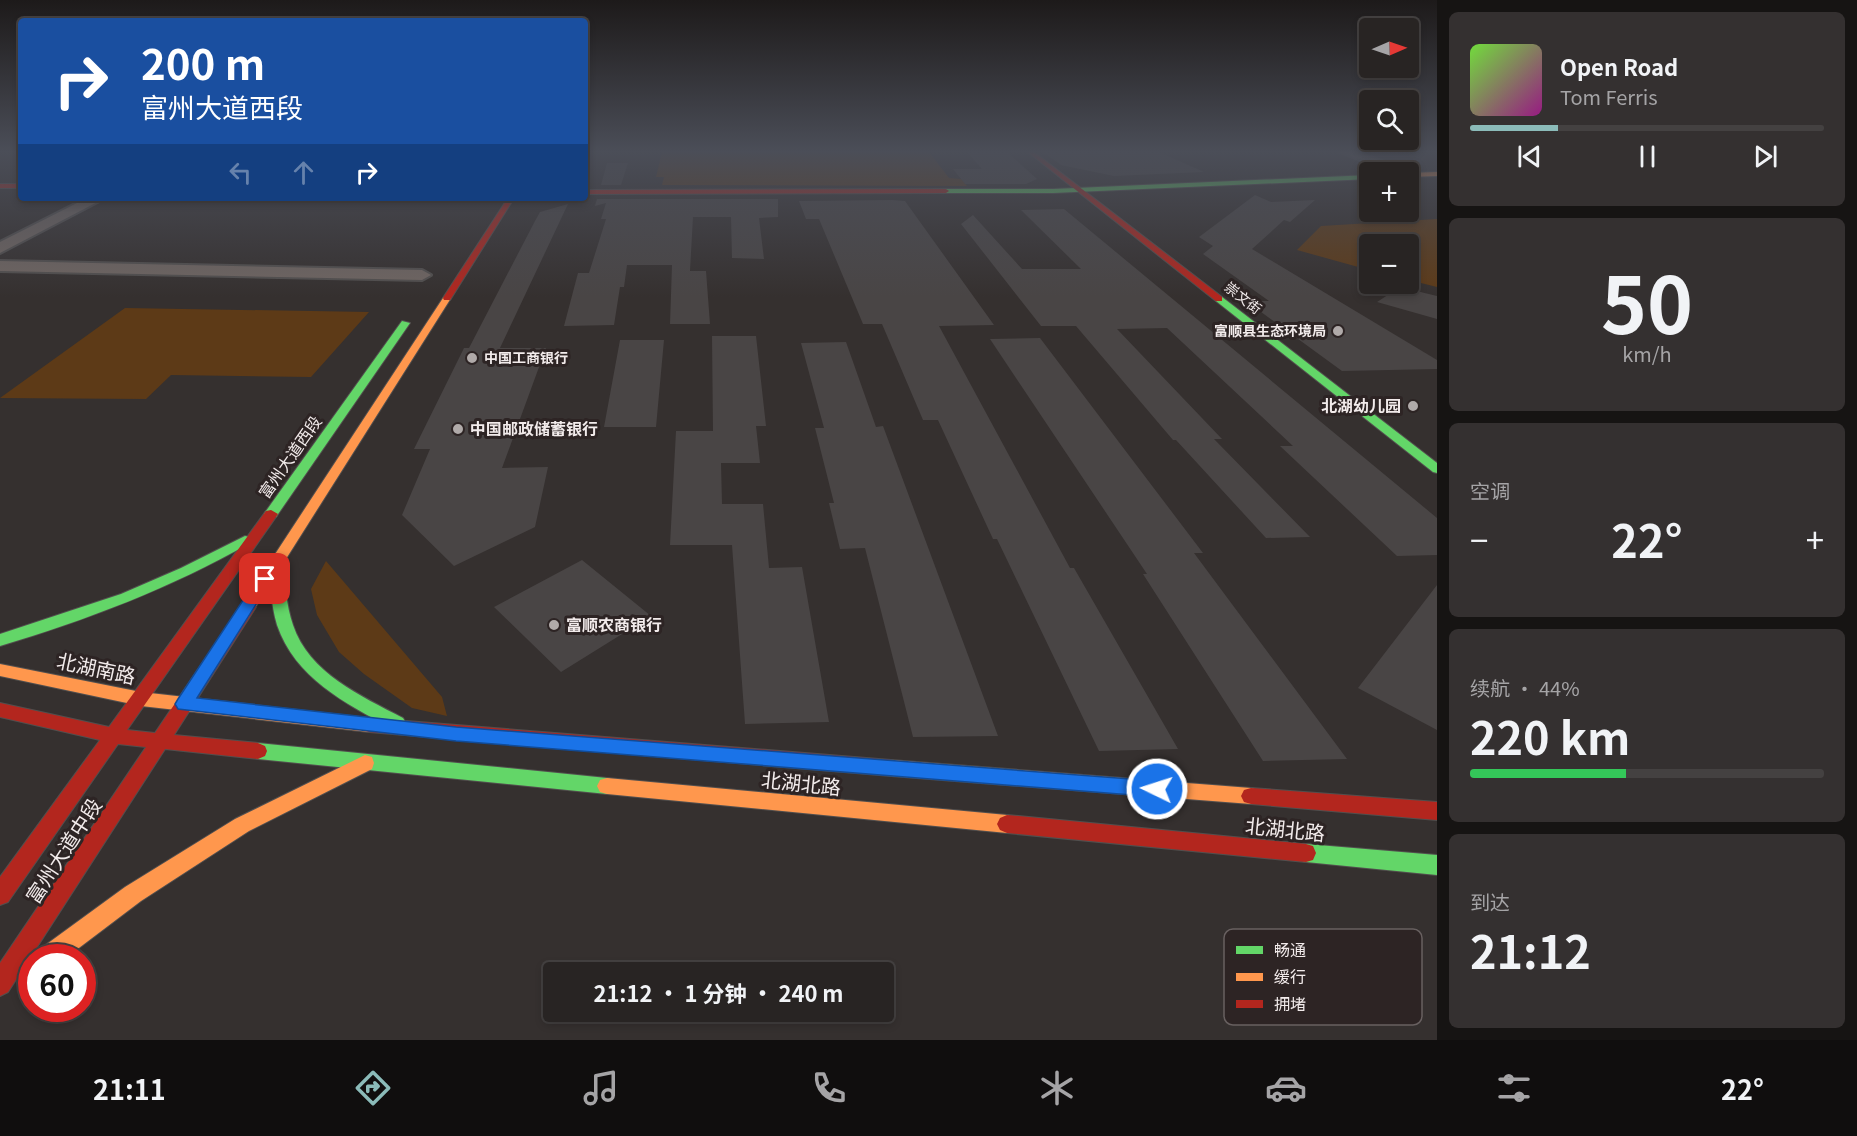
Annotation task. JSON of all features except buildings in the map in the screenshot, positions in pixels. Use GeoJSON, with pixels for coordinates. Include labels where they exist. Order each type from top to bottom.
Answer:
{"type":"FeatureCollection","features":[{"type":"Feature","properties":{"kind":"main road"},"geometry":{"type":"LineString","coordinates":[[0,710],[115,736],[161,741],[509,201]]}},
{"type":"Feature","properties":{"kind":"main road","name":"崇文街"},"geometry":{"type":"LineString","coordinates":[[1091,201],[1437,469]]}},
{"type":"Feature","properties":{"kind":"main road","name":"富州大道西段"},"geometry":{"type":"LineString","coordinates":[[115,736],[416,307]]}},
{"type":"Feature","properties":{"kind":"main road"},"geometry":{"type":"LineString","coordinates":[[0,640],[87,616],[148,592],[205,566],[259,531]]}},
{"type":"Feature","properties":{"kind":"main road"},"geometry":{"type":"LineString","coordinates":[[276,561],[281,604],[289,634],[307,663],[335,687],[409,730]]}},
{"type":"Feature","properties":{"kind":"main road","name":"北湖南路"},"geometry":{"type":"LineString","coordinates":[[0,670],[141,699],[184,704]]}},
{"type":"Feature","properties":{"kind":"main road","name":"北湖北路"},"geometry":{"type":"LineString","coordinates":[[184,704],[409,730],[1437,811]]}},
{"type":"Feature","properties":{"kind":"main road","name":"富州大道中段"},"geometry":{"type":"LineString","coordinates":[[0,895],[115,736]]}},
{"type":"Feature","properties":{"kind":"main road","name":"北湖北路"},"geometry":{"type":"LineString","coordinates":[[161,741],[364,763],[1437,865]]}},
{"type":"Feature","properties":{"kind":"main road","name":"富州大道中段"},"geometry":{"type":"LineString","coordinates":[[0,984],[161,741]]}},
{"type":"Feature","properties":{"kind":"main road"},"geometry":{"type":"LineString","coordinates":[[66,944],[133,894],[242,825],[364,763]]}},
{"type":"Feature","properties":{"kind":"main road"},"geometry":{"type":"LineString","coordinates":[[0,995],[18,981]]}},
{"type":"Feature","properties":{"kind":"street"},"geometry":{"type":"LineString","coordinates":[[0,248],[92,201]]}},
{"type":"Feature","properties":{"kind":"street"},"geometry":{"type":"LineString","coordinates":[[0,266],[429,281]]}},
{"type":"Feature","properties":{"kind":"shaded area"},"geometry":{"type":"Polygon","coordinates":[[[1437,219],[1437,287],[1419,282],[1419,234],[1359,234],[1359,267],[1297,250],[1321,226],[1419,222],[1419,220],[1437,219]]]}},
{"type":"Feature","properties":{"kind":"shaded area"},"geometry":{"type":"Polygon","coordinates":[[[125,308],[369,312],[311,377],[171,375],[146,399],[0,398],[125,308]]]}},
{"type":"Feature","properties":{"kind":"shaded area"},"geometry":{"type":"Polygon","coordinates":[[[326,561],[442,697],[447,716],[412,708],[364,674],[339,652],[317,615],[311,589],[326,561]]]}},
{"type":"Feature","properties":{"kind":"traffic: fast"},"geometry":{"type":"LineString","coordinates":[[1219,299],[1437,469]]}},
{"type":"Feature","properties":{"kind":"traffic: fast"},"geometry":{"type":"LineString","coordinates":[[271,514],[405,323]]}},
{"type":"Feature","properties":{"kind":"traffic: fast"},"geometry":{"type":"LineString","coordinates":[[0,640],[126,598],[186,572],[245,540]]}},
{"type":"Feature","properties":{"kind":"traffic: fast"},"geometry":{"type":"LineString","coordinates":[[276,561],[285,625],[292,643],[303,659],[316,672],[347,695],[397,723]]}},
{"type":"Feature","properties":{"kind":"traffic: fast"},"geometry":{"type":"LineString","coordinates":[[258,751],[607,786]]}},
{"type":"Feature","properties":{"kind":"traffic: fast"},"geometry":{"type":"LineString","coordinates":[[1306,853],[1437,865]]}},
{"type":"Feature","properties":{"kind":"traffic: slow"},"geometry":{"type":"LineString","coordinates":[[248,607],[447,298]]}},
{"type":"Feature","properties":{"kind":"traffic: slow"},"geometry":{"type":"LineString","coordinates":[[0,670],[141,699],[369,725]]}},
{"type":"Feature","properties":{"kind":"traffic: slow"},"geometry":{"type":"LineString","coordinates":[[66,944],[133,894],[242,825],[365,763]]}},
{"type":"Feature","properties":{"kind":"traffic: slow"},"geometry":{"type":"LineString","coordinates":[[891,768],[1251,796]]}},
{"type":"Feature","properties":{"kind":"traffic: slow"},"geometry":{"type":"LineString","coordinates":[[607,786],[1007,824]]}},
{"type":"Feature","properties":{"kind":"traffic: jam"},"geometry":{"type":"LineString","coordinates":[[447,298],[509,201]]}},
{"type":"Feature","properties":{"kind":"traffic: jam"},"geometry":{"type":"LineString","coordinates":[[1093,201],[1219,299]]}},
{"type":"Feature","properties":{"kind":"traffic: jam"},"geometry":{"type":"LineString","coordinates":[[0,895],[271,514]]}},
{"type":"Feature","properties":{"kind":"traffic: jam"},"geometry":{"type":"LineString","coordinates":[[0,984],[248,607]]}},
{"type":"Feature","properties":{"kind":"traffic: jam"},"geometry":{"type":"LineString","coordinates":[[0,710],[115,736],[258,751]]}},
{"type":"Feature","properties":{"kind":"traffic: jam"},"geometry":{"type":"LineString","coordinates":[[369,725],[891,768]]}},
{"type":"Feature","properties":{"kind":"traffic: jam"},"geometry":{"type":"LineString","coordinates":[[1251,796],[1437,811]]}},
{"type":"Feature","properties":{"kind":"traffic: jam"},"geometry":{"type":"LineString","coordinates":[[1007,824],[1306,853]]}},
{"type":"Feature","properties":{"kind":"place","name":"富顺县生态环境局"},"geometry":{"type":"Point","coordinates":[1338,331]}},
{"type":"Feature","properties":{"kind":"place","name":"中国工商银行"},"geometry":{"type":"Point","coordinates":[472,358]}},
{"type":"Feature","properties":{"kind":"place","name":"北湖幼儿园"},"geometry":{"type":"Point","coordinates":[1413,406]}},
{"type":"Feature","properties":{"kind":"place","name":"中国邮政储蓄银行"},"geometry":{"type":"Point","coordinates":[458,429]}},
{"type":"Feature","properties":{"kind":"place","name":"富顺农商银行"},"geometry":{"type":"Point","coordinates":[554,625]}},
{"type":"Feature","properties":{"kind":"route"},"geometry":{"type":"LineString","coordinates":[[265,579],[184,704],[409,730],[1157,789]]}}]}
